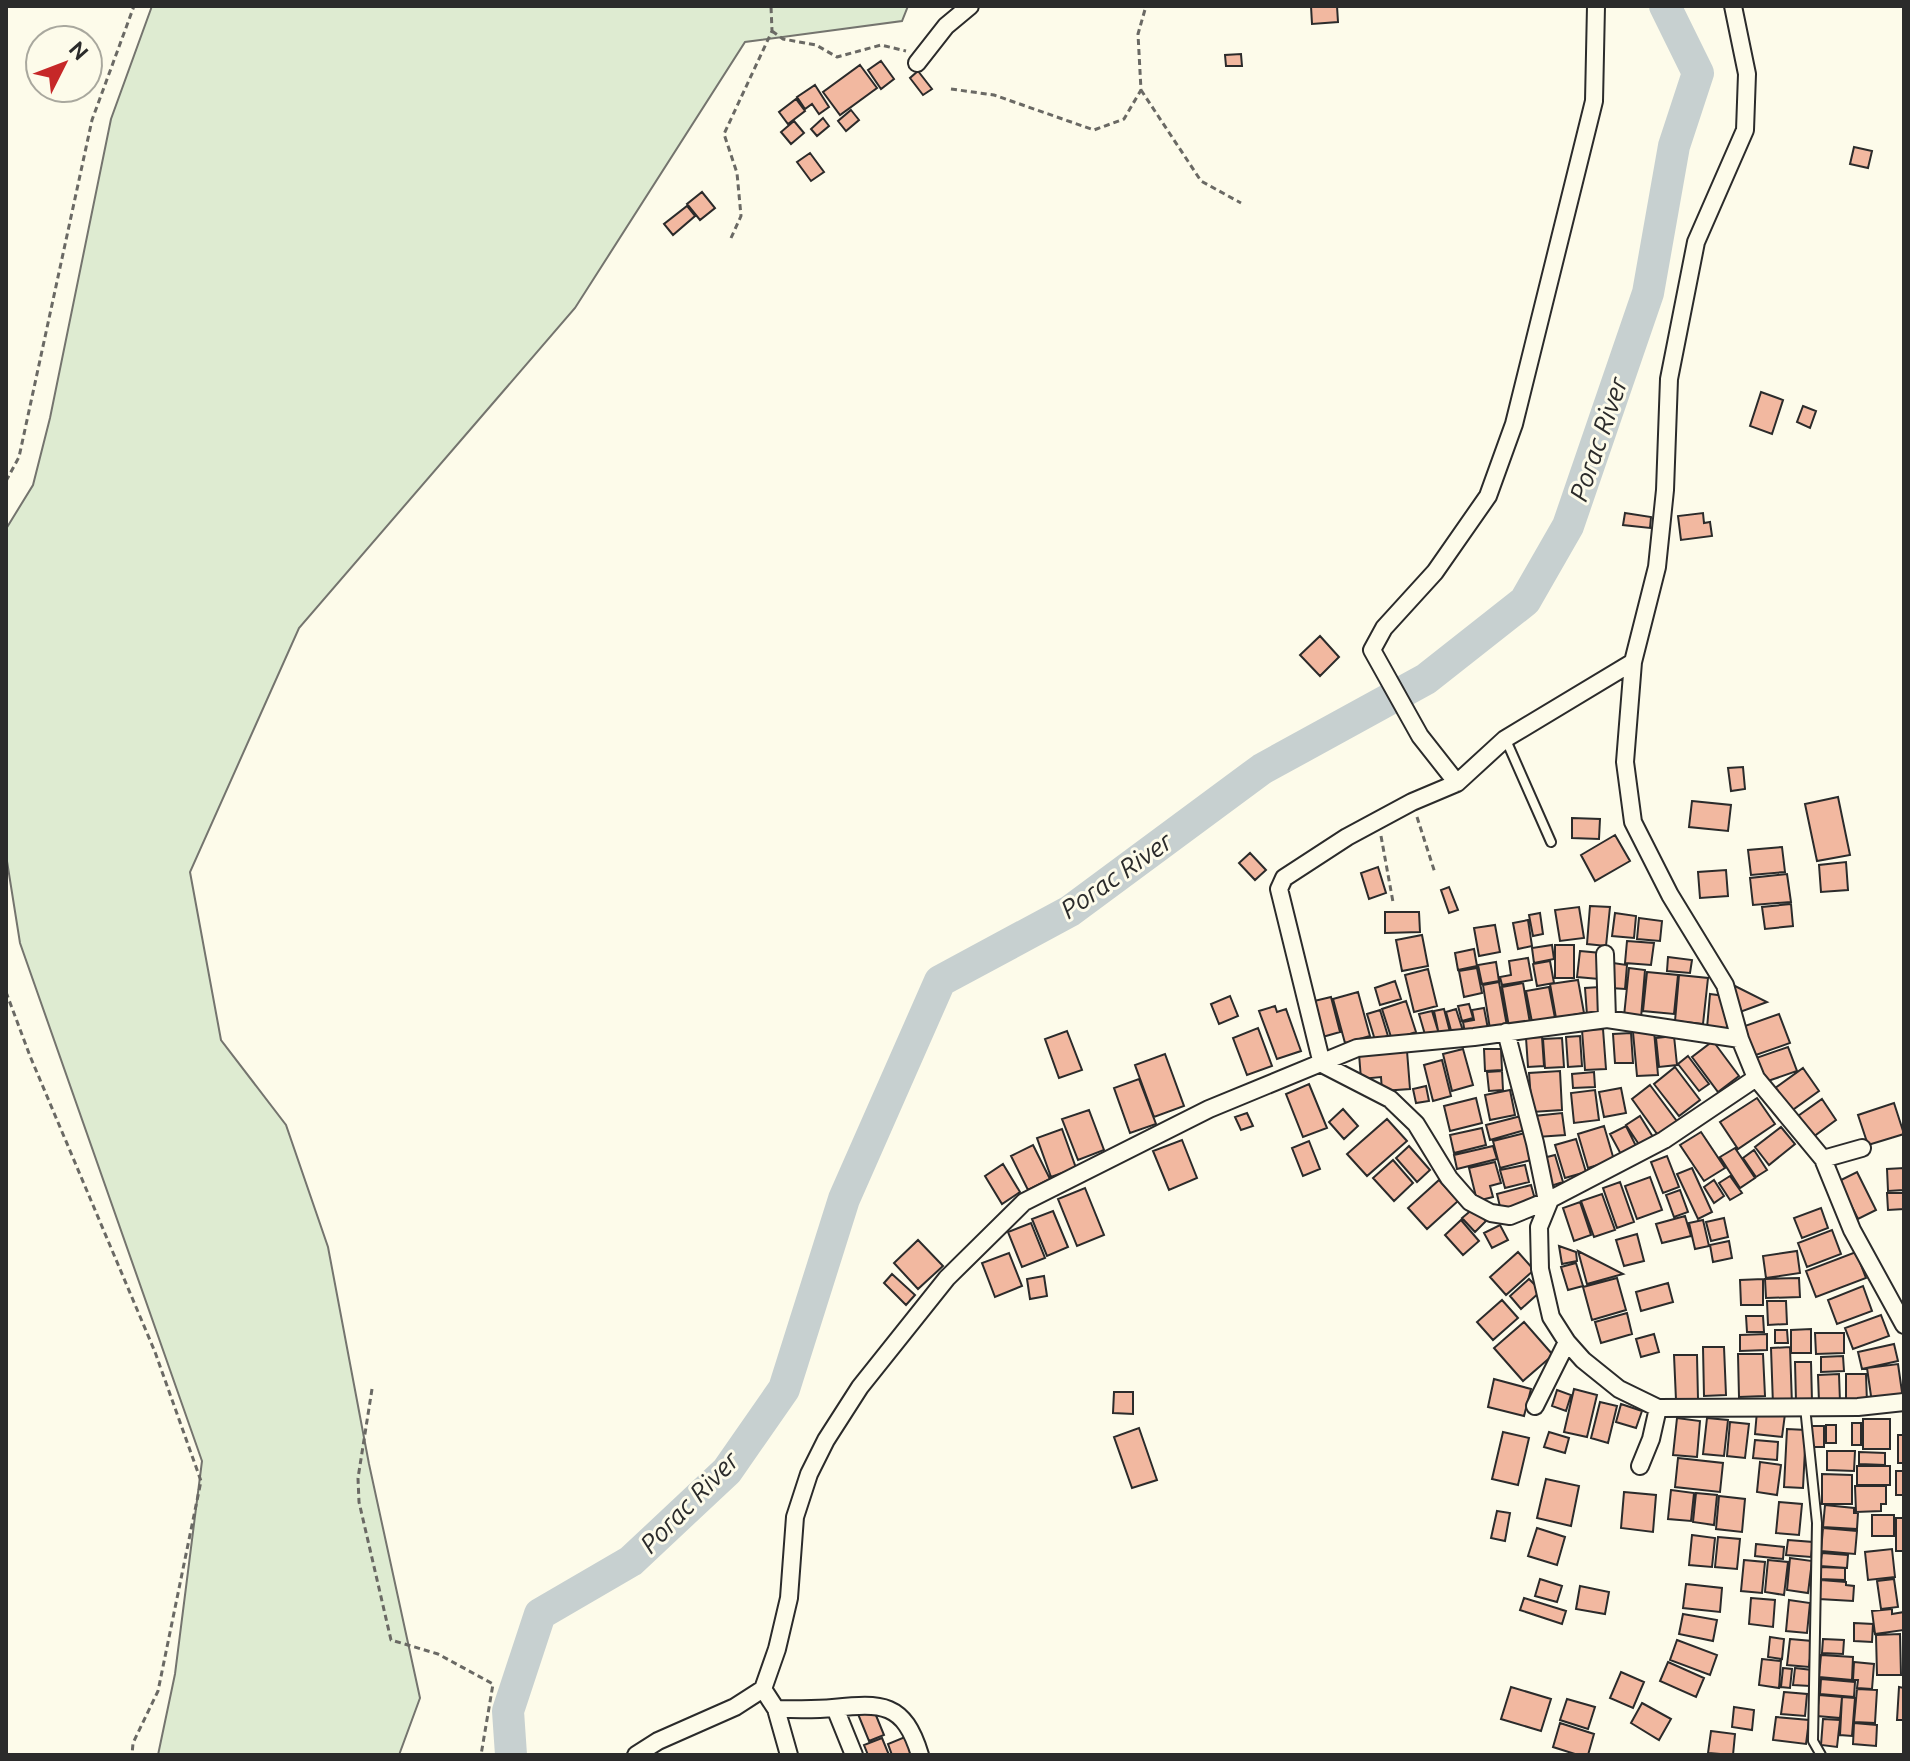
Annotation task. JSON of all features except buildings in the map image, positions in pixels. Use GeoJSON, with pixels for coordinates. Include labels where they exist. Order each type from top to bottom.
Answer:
{"type":"FeatureCollection","features":[{"type":"Feature","properties":{"kind":"street"},"geometry":{"type":"LineString","coordinates":[[917,63],[946,26],[970,6]]}},
{"type":"Feature","properties":{"kind":"street"},"geometry":{"type":"LineString","coordinates":[[1457,783],[1420,736],[1372,650],[1384,628],[1435,572],[1488,496],[1514,424],[1594,101],[1596,6]]}},
{"type":"Feature","properties":{"kind":"street"},"geometry":{"type":"LineString","coordinates":[[1733,6],[1747,74],[1745,130],[1696,242],[1669,379],[1665,490],[1657,567],[1633,662],[1625,762],[1633,822],[1670,895],[1725,985],[1740,1039],[1756,1078],[1823,1159],[1852,1230],[1904,1325]]}},
{"type":"Feature","properties":{"kind":"street"},"geometry":{"type":"LineString","coordinates":[[1633,662],[1505,739],[1457,783],[1412,802],[1347,837],[1284,878],[1279,889],[1322,1064],[1390,1099],[1416,1124],[1449,1178],[1470,1202],[1491,1213],[1510,1216],[1548,1200],[1664,1140],[1756,1078]]}},
{"type":"Feature","properties":{"kind":"street"},"geometry":{"type":"LineString","coordinates":[[1605,954],[1607,1019]]}},
{"type":"Feature","properties":{"kind":"street"},"geometry":{"type":"LineString","coordinates":[[636,1755],[658,1741],[735,1707],[763,1689],[777,1649],[789,1598],[795,1517],[809,1474],[826,1440],[860,1387],[947,1278],[1024,1202],[1209,1109],[1357,1048],[1607,1019],[1740,1039]]}},
{"type":"Feature","properties":{"kind":"street"},"geometry":{"type":"LineString","coordinates":[[1506,1032],[1548,1200],[1539,1227],[1540,1269],[1551,1317],[1583,1360],[1619,1389],[1658,1408],[1858,1407],[1904,1402]]}},
{"type":"Feature","properties":{"kind":"street"},"geometry":{"type":"LineString","coordinates":[[1823,1159],[1862,1148]]}},
{"type":"Feature","properties":{"kind":"street"},"geometry":{"type":"LineString","coordinates":[[1535,1406],[1567,1342]]}},
{"type":"Feature","properties":{"kind":"street"},"geometry":{"type":"LineString","coordinates":[[1640,1466],[1651,1439],[1658,1408]]}},
{"type":"Feature","properties":{"kind":"street"},"geometry":{"type":"LineString","coordinates":[[763,1689],[776,1709],[789,1755]]}},
{"type":"Feature","properties":{"kind":"street"},"geometry":{"type":"LineString","coordinates":[[776,1709],[872,1704],[902,1717],[920,1755]]}},
{"type":"Feature","properties":{"kind":"street"},"geometry":{"type":"LineString","coordinates":[[835,1708],[854,1755]]}},
{"type":"Feature","properties":{"kind":"lane"},"geometry":{"type":"LineString","coordinates":[[1505,739],[1551,842]]}},
{"type":"Feature","properties":{"kind":"lane"},"geometry":{"type":"LineString","coordinates":[[1805,1407],[1817,1523],[1813,1741],[1821,1755]]}},
{"type":"Feature","properties":{"kind":"path"},"geometry":{"type":"LineString","coordinates":[[6,481],[19,457],[92,120],[134,6]]}},
{"type":"Feature","properties":{"kind":"path"},"geometry":{"type":"LineString","coordinates":[[731,238],[741,216],[737,173],[724,134],[772,31],[771,6]]}},
{"type":"Feature","properties":{"kind":"path"},"geometry":{"type":"LineString","coordinates":[[1146,6],[1138,34],[1141,90],[1201,181],[1241,203]]}},
{"type":"Feature","properties":{"kind":"path"},"geometry":{"type":"LineString","coordinates":[[772,31],[783,39],[816,45],[837,57],[881,45],[903,49],[917,63]]}},
{"type":"Feature","properties":{"kind":"path"},"geometry":{"type":"LineString","coordinates":[[951,89],[994,95],[1094,130],[1124,119],[1141,90]]}},
{"type":"Feature","properties":{"kind":"path"},"geometry":{"type":"LineString","coordinates":[[1412,802],[1435,873]]}},
{"type":"Feature","properties":{"kind":"path"},"geometry":{"type":"LineString","coordinates":[[1378,820],[1393,902]]}},
{"type":"Feature","properties":{"kind":"path"},"geometry":{"type":"LineString","coordinates":[[6,992],[155,1352],[201,1481],[158,1691],[133,1743],[132,1755]]}},
{"type":"Feature","properties":{"kind":"path"},"geometry":{"type":"LineString","coordinates":[[372,1389],[358,1478],[359,1502],[391,1640],[438,1654],[493,1684],[481,1755]]}},
{"type":"Feature","properties":{"kind":"green space"},"geometry":{"type":"Polygon","coordinates":[[[152,6],[908,6],[902,21],[745,42],[575,308],[299,628],[190,872],[221,1040],[286,1125],[328,1247],[369,1464],[420,1698],[399,1755],[158,1755],[175,1674],[202,1461],[20,943],[6,855],[6,529],[33,485],[50,418],[111,119],[152,6]]]}},
{"type":"Feature","properties":{"kind":"waterway","name":"Porac River"},"geometry":{"type":"LineString","coordinates":[[511,1755],[508,1711],[540,1614],[631,1561],[727,1471],[784,1389],[844,1199],[940,981],[1070,911],[1262,769],[1426,679],[1525,601],[1568,526],[1648,293],[1674,146],[1698,73],[1665,6]]}}]}
